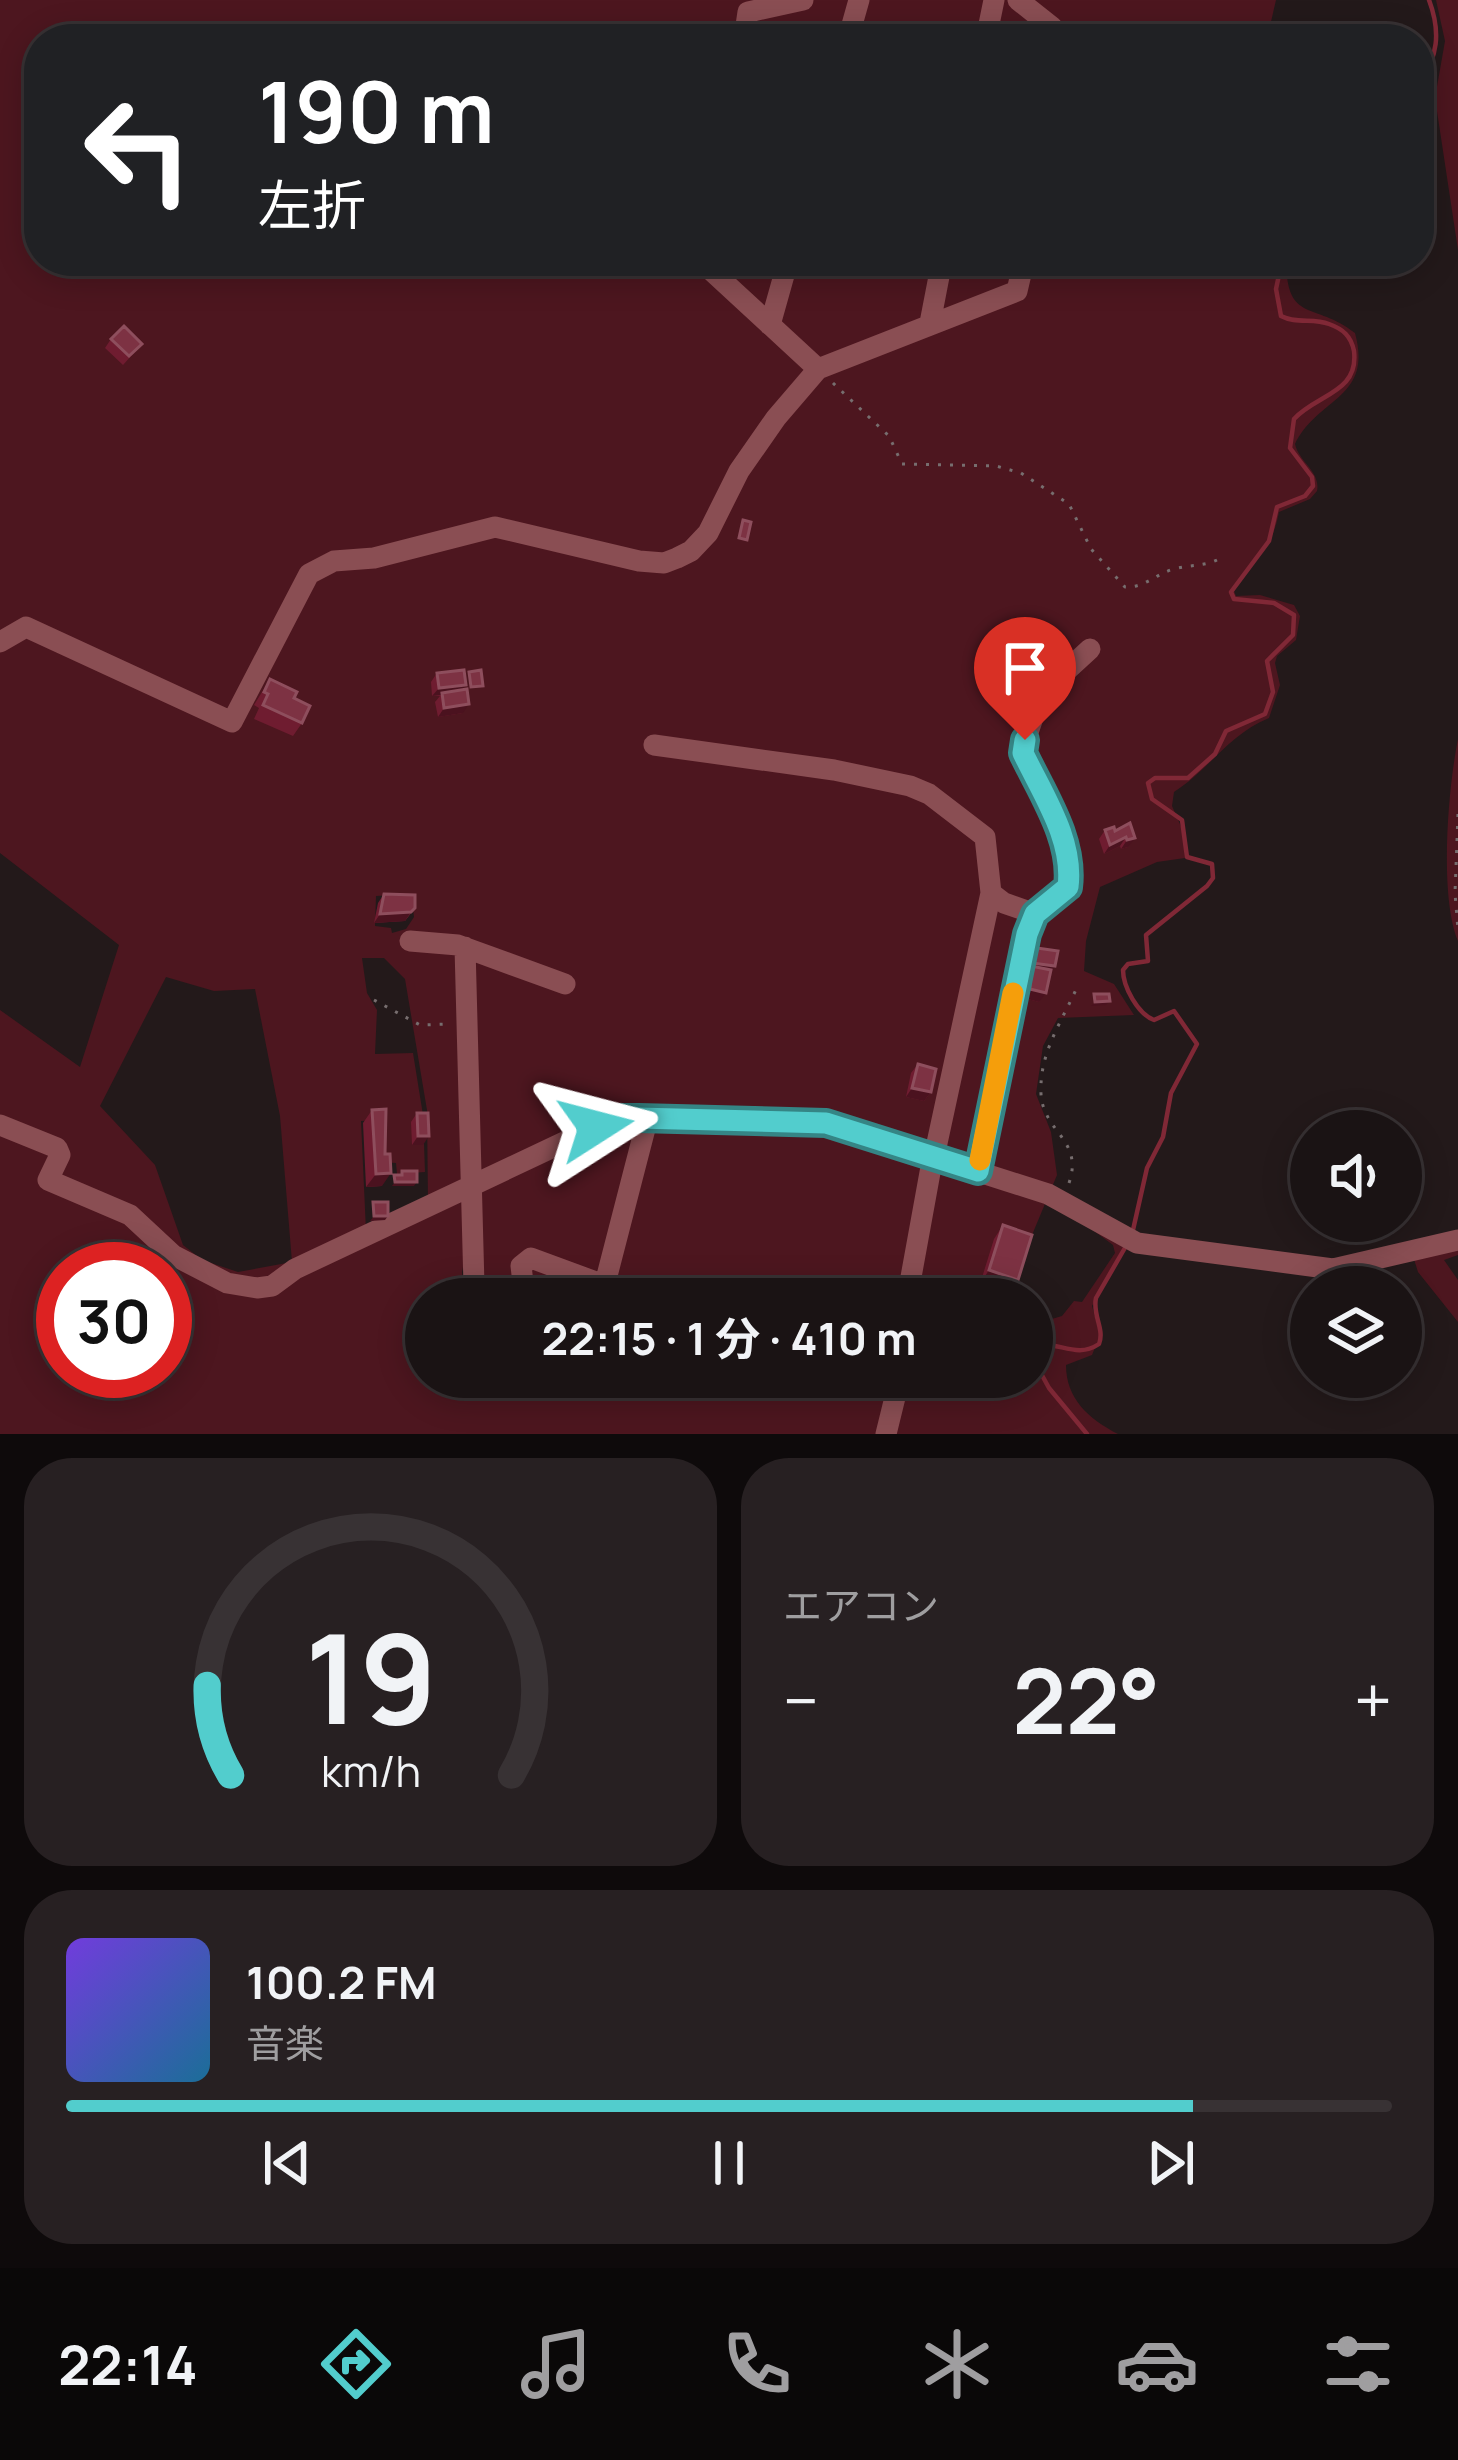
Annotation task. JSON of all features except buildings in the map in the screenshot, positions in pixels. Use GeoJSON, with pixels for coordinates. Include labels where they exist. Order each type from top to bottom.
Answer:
{"type":"FeatureCollection","features":[{"type":"Feature","properties":{"kind":"street"},"geometry":{"type":"LineString","coordinates":[[746,24],[748,13],[802,0]]}},
{"type":"Feature","properties":{"kind":"street"},"geometry":{"type":"LineString","coordinates":[[1018,0],[1048,24]]}},
{"type":"Feature","properties":{"kind":"street"},"geometry":{"type":"LineString","coordinates":[[716,276],[818,369]]}},
{"type":"Feature","properties":{"kind":"street"},"geometry":{"type":"LineString","coordinates":[[770,325],[784,276]]}},
{"type":"Feature","properties":{"kind":"street"},"geometry":{"type":"LineString","coordinates":[[930,323],[939,276]]}},
{"type":"Feature","properties":{"kind":"street"},"geometry":{"type":"LineString","coordinates":[[0,642],[26,627],[232,722],[309,574],[326,562],[374,558],[496,527],[653,563],[691,551],[708,533],[739,471],[818,369],[1017,291],[1020,276]]}},
{"type":"Feature","properties":{"kind":"street"},"geometry":{"type":"LineString","coordinates":[[978,1171],[1022,953],[1035,914],[1068,887],[1065,844],[1023,747],[1041,694],[1090,649]]}},
{"type":"Feature","properties":{"kind":"street"},"geometry":{"type":"LineString","coordinates":[[654,745],[834,770],[910,786],[929,794],[985,837],[991,893],[911,1278]]}},
{"type":"Feature","properties":{"kind":"street"},"geometry":{"type":"LineString","coordinates":[[991,893],[1035,914]]}},
{"type":"Feature","properties":{"kind":"street"},"geometry":{"type":"LineString","coordinates":[[410,941],[465,947],[565,984]]}},
{"type":"Feature","properties":{"kind":"street"},"geometry":{"type":"LineString","coordinates":[[465,947],[474,1278]]}},
{"type":"Feature","properties":{"kind":"street"},"geometry":{"type":"LineString","coordinates":[[0,1125],[58,1148],[60,1155],[48,1180],[130,1215],[197,1271],[257,1288],[272,1286],[296,1268],[622,1118],[805,1120],[934,1156],[1060,1200],[1137,1243],[1333,1269],[1458,1240]]}},
{"type":"Feature","properties":{"kind":"street"},"geometry":{"type":"LineString","coordinates":[[606,1278],[648,1118]]}},
{"type":"Feature","properties":{"kind":"street"},"geometry":{"type":"LineString","coordinates":[[522,1278],[521,1266],[531,1258],[573,1278]]}},
{"type":"Feature","properties":{"kind":"street"},"geometry":{"type":"LineString","coordinates":[[886,1434],[895,1398]]}},
{"type":"Feature","properties":{"kind":"path"},"geometry":{"type":"LineString","coordinates":[[818,369],[889,436],[902,464],[1012,469],[1069,504],[1091,549],[1125,587],[1145,584],[1178,568],[1211,564],[1224,556]]}},
{"type":"Feature","properties":{"kind":"path"},"geometry":{"type":"LineString","coordinates":[[1458,814],[1454,892],[1458,930]]}},
{"type":"Feature","properties":{"kind":"path"},"geometry":{"type":"LineString","coordinates":[[1060,1200],[1072,1175],[1073,1156],[1041,1099],[1042,1078],[1052,1035],[1078,986]]}},
{"type":"Feature","properties":{"kind":"path"},"geometry":{"type":"LineString","coordinates":[[374,1000],[420,1024],[467,1024]]}},
{"type":"Feature","properties":{"kind":"shaded area"},"geometry":{"type":"Polygon","coordinates":[[[0,0],[1276,0],[1270,24],[24,24],[24,276],[1288,276],[1297,303],[1355,333],[1359,355],[1350,385],[1295,444],[1316,478],[1317,491],[1310,499],[1279,512],[1265,549],[1234,591],[1236,596],[1260,595],[1294,605],[1300,616],[1296,640],[1277,656],[1280,685],[1269,718],[1242,733],[1174,792],[1172,806],[1183,831],[1185,858],[1157,862],[1100,887],[1086,941],[1084,971],[1114,984],[1134,1015],[1058,1018],[1043,1046],[1036,1094],[1051,1132],[1057,1175],[1027,1247],[997,1238],[984,1278],[482,1278],[481,1269],[466,1254],[462,1278],[405,1278],[405,1398],[1053,1398],[1053,1319],[1062,1316],[1074,1301],[1082,1302],[1115,1253],[1113,1245],[1086,1225],[1124,1245],[1092,1306],[1100,1335],[1092,1355],[1066,1365],[1067,1377],[1081,1407],[1118,1434],[0,1434],[0,1010],[80,1067],[119,945],[0,853],[0,0]],[[376,896],[375,926],[391,928],[392,933],[406,929],[414,917],[412,901],[376,896]],[[362,958],[367,993],[377,1010],[375,1054],[413,1053],[423,1115],[425,1172],[397,1174],[396,1163],[382,1162],[380,1120],[361,1121],[366,1231],[428,1203],[427,1110],[405,979],[384,958],[362,958]],[[166,977],[100,1106],[155,1165],[182,1242],[36,1242],[36,1398],[192,1398],[192,1252],[238,1272],[292,1262],[280,1116],[255,989],[214,991],[166,977]]]}},
{"type":"Feature","properties":{"kind":"shaded area"},"geometry":{"type":"Polygon","coordinates":[[[1436,0],[1458,0],[1458,250],[1435,98],[1445,41],[1436,0]]]}},
{"type":"Feature","properties":{"kind":"shaded area"},"geometry":{"type":"Polygon","coordinates":[[[1458,739],[1458,941],[1447,870],[1458,739]]]}},
{"type":"Feature","properties":{"kind":"shaded area"},"geometry":{"type":"Polygon","coordinates":[[[1458,1243],[1458,1255],[1444,1260],[1458,1280],[1458,1322],[1422,1277],[1422,1266],[1416,1266],[1412,1253],[1458,1243]]]}},
{"type":"Feature","properties":{"kind":"waterway"},"geometry":{"type":"LineString","coordinates":[[1429,0],[1435,23],[1434,51]]}},
{"type":"Feature","properties":{"kind":"waterway"},"geometry":{"type":"LineString","coordinates":[[1133,1230],[1147,1168],[1163,1137],[1171,1093],[1197,1044],[1174,1011],[1154,1020],[1142,1012],[1129,992],[1123,970],[1128,964],[1148,961],[1146,935],[1213,878],[1212,864],[1187,857],[1182,820],[1152,799],[1148,783],[1155,778],[1188,778],[1215,754],[1226,731],[1265,714],[1273,692],[1267,661],[1293,635],[1294,615],[1274,603],[1234,599],[1231,592],[1269,541],[1277,507],[1305,496],[1313,486],[1312,477],[1290,448],[1294,419],[1343,384],[1354,365],[1353,346],[1342,331],[1323,322],[1281,316],[1279,276]]}},
{"type":"Feature","properties":{"kind":"waterway"},"geometry":{"type":"LineString","coordinates":[[1053,1346],[1082,1350],[1099,1344],[1096,1298],[1126,1246]]}},
{"type":"Feature","properties":{"kind":"waterway"},"geometry":{"type":"LineString","coordinates":[[1053,1393],[1087,1434]]}},
{"type":"Feature","properties":{"kind":"slow traffic"},"geometry":{"type":"LineString","coordinates":[[980,1160],[1013,993]]}},
{"type":"Feature","properties":{"kind":"route"},"geometry":{"type":"LineString","coordinates":[[596,1127],[622,1118],[805,1120],[978,1171],[1027,934],[1035,914],[1068,887],[1070,856],[1023,753],[1025,740]]}}]}
